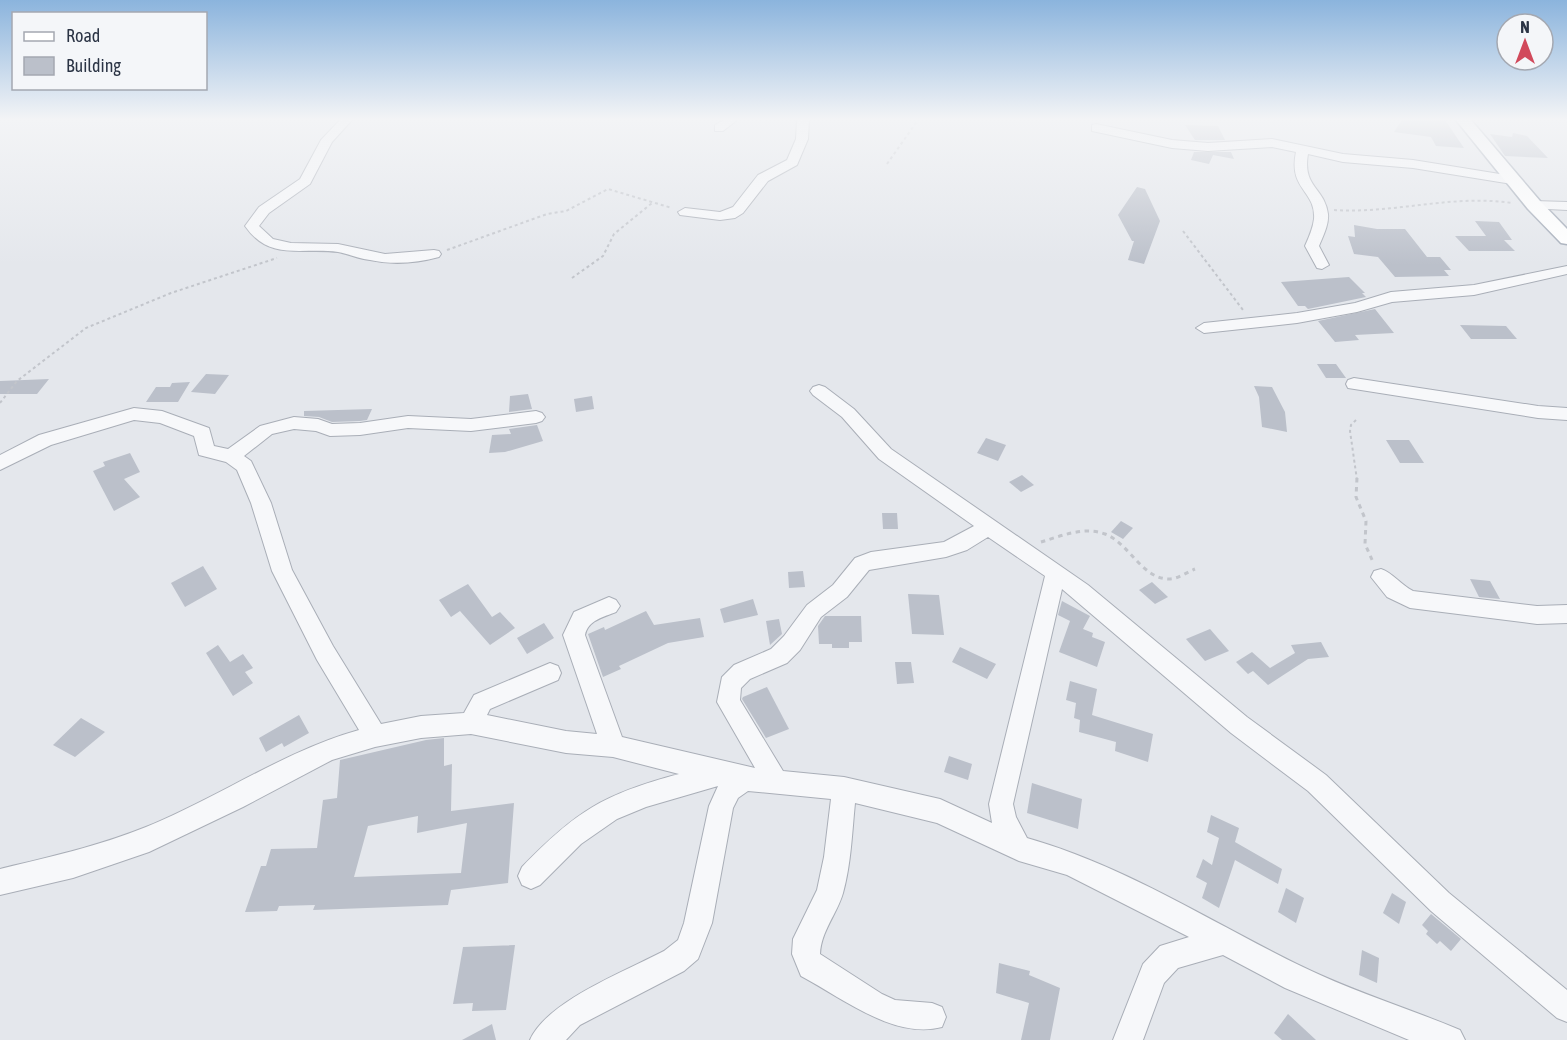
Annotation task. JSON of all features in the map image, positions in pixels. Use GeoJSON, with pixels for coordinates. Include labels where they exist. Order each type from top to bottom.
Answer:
{"type":"FeatureCollection","features":[{"type":"Feature","properties":{"kind":"main road"},"geometry":{"type":"LineString","coordinates":[[1502,169],[1535,207],[1567,239]]}},
{"type":"Feature","properties":{"kind":"street"},"geometry":{"type":"LineString","coordinates":[[312,169],[305,181],[264,210],[252,226],[254,231],[282,246],[307,249],[339,248],[371,257],[392,258],[434,254]]}},
{"type":"Feature","properties":{"kind":"street"},"geometry":{"type":"LineString","coordinates":[[685,212],[730,215],[738,210],[763,178],[780,169]]}},
{"type":"Feature","properties":{"kind":"street"},"geometry":{"type":"LineString","coordinates":[[1298,169],[1300,178],[1320,208],[1322,217],[1312,246],[1322,265]]}},
{"type":"Feature","properties":{"kind":"street"},"geometry":{"type":"LineString","coordinates":[[1441,169],[1512,180]]}},
{"type":"Feature","properties":{"kind":"street"},"geometry":{"type":"LineString","coordinates":[[1535,207],[1567,206]]}},
{"type":"Feature","properties":{"kind":"street"},"geometry":{"type":"LineString","coordinates":[[1204,328],[1340,311],[1391,297],[1474,290],[1567,270]]}},
{"type":"Feature","properties":{"kind":"street"},"geometry":{"type":"LineString","coordinates":[[1354,384],[1538,412],[1567,414]]}},
{"type":"Feature","properties":{"kind":"street"},"geometry":{"type":"LineString","coordinates":[[819,391],[848,413],[885,454],[987,527],[1056,572],[1116,618],[1239,725],[1317,783],[1440,903],[1567,1008]]}},
{"type":"Feature","properties":{"kind":"street"},"geometry":{"type":"LineString","coordinates":[[0,463],[45,440],[134,414],[147,414],[203,432],[205,450],[232,457],[244,466],[253,483],[282,571],[325,653],[375,736]]}},
{"type":"Feature","properties":{"kind":"street"},"geometry":{"type":"LineString","coordinates":[[232,457],[245,444],[266,430],[294,423],[318,425],[330,430],[360,429],[408,422],[471,424],[536,417]]}},
{"type":"Feature","properties":{"kind":"street"},"geometry":{"type":"LineString","coordinates":[[776,782],[728,702],[730,684],[742,672],[779,656],[792,643],[814,611],[840,591],[862,564],[871,560],[940,553],[974,538],[987,527]]}},
{"type":"Feature","properties":{"kind":"street"},"geometry":{"type":"LineString","coordinates":[[1019,848],[1004,820],[1001,804],[1020,734],[1029,681],[1056,572]]}},
{"type":"Feature","properties":{"kind":"street"},"geometry":{"type":"LineString","coordinates":[[1381,577],[1395,591],[1410,598],[1528,614],[1567,614]]}},
{"type":"Feature","properties":{"kind":"street"},"geometry":{"type":"LineString","coordinates":[[609,606],[586,614],[575,626],[574,635],[613,746]]}},
{"type":"Feature","properties":{"kind":"street"},"geometry":{"type":"LineString","coordinates":[[471,723],[482,702],[550,673]]}},
{"type":"Feature","properties":{"kind":"street"},"geometry":{"type":"LineString","coordinates":[[0,882],[74,865],[148,839],[234,799],[327,750],[375,736],[421,727],[471,723],[566,742],[613,746],[733,776],[844,789],[940,811],[1019,848],[1070,863],[1295,978],[1391,1019],[1450,1040]]}},
{"type":"Feature","properties":{"kind":"street"},"geometry":{"type":"LineString","coordinates":[[531,876],[563,843],[590,822],[619,805],[670,787],[733,776]]}},
{"type":"Feature","properties":{"kind":"street"},"geometry":{"type":"LineString","coordinates":[[545,1040],[570,1015],[674,961],[688,949],[698,923],[721,806],[733,776]]}},
{"type":"Feature","properties":{"kind":"street"},"geometry":{"type":"LineString","coordinates":[[844,789],[837,857],[830,893],[807,939],[806,954],[811,966],[837,980],[872,1005],[895,1014],[932,1017]]}},
{"type":"Feature","properties":{"kind":"street"},"geometry":{"type":"LineString","coordinates":[[1128,1040],[1153,974],[1170,956],[1225,941]]}},
{"type":"Feature","properties":{"kind":"path"},"geometry":{"type":"LineString","coordinates":[[434,254],[547,214],[566,211],[580,201],[608,189],[685,212]]}},
{"type":"Feature","properties":{"kind":"path"},"geometry":{"type":"LineString","coordinates":[[1320,208],[1371,212],[1476,198],[1535,207]]}},
{"type":"Feature","properties":{"kind":"path"},"geometry":{"type":"LineString","coordinates":[[572,278],[603,256],[614,234],[652,203]]}},
{"type":"Feature","properties":{"kind":"path"},"geometry":{"type":"LineString","coordinates":[[1184,231],[1224,287],[1254,323]]}},
{"type":"Feature","properties":{"kind":"path"},"geometry":{"type":"LineString","coordinates":[[0,403],[17,381],[86,328],[171,293],[307,249]]}},
{"type":"Feature","properties":{"kind":"path"},"geometry":{"type":"LineString","coordinates":[[1356,420],[1351,424],[1350,431],[1357,481],[1356,497],[1366,521],[1365,544],[1381,577]]}},
{"type":"Feature","properties":{"kind":"path"},"geometry":{"type":"LineString","coordinates":[[1019,549],[1067,533],[1104,534],[1114,539],[1158,576],[1167,579],[1195,569]]}},
{"type":"Feature","properties":{"kind":"building"},"geometry":{"type":"Polygon","coordinates":[[[1137,187],[1145,189],[1160,221],[1144,264],[1128,260],[1134,241],[1118,215],[1137,187]]]}},
{"type":"Feature","properties":{"kind":"building"},"geometry":{"type":"Polygon","coordinates":[[[1475,221],[1499,222],[1512,240],[1504,240],[1515,251],[1469,251],[1455,236],[1486,236],[1475,221]]]}},
{"type":"Feature","properties":{"kind":"building"},"geometry":{"type":"Polygon","coordinates":[[[1354,225],[1377,229],[1405,229],[1427,257],[1440,257],[1451,270],[1444,270],[1449,276],[1395,277],[1378,257],[1354,254],[1348,236],[1355,237],[1354,225]]]}},
{"type":"Feature","properties":{"kind":"building"},"geometry":{"type":"Polygon","coordinates":[[[1349,277],[1365,293],[1362,293],[1366,297],[1308,309],[1305,306],[1298,306],[1281,282],[1349,277]]]}},
{"type":"Feature","properties":{"kind":"building"},"geometry":{"type":"Polygon","coordinates":[[[1375,309],[1394,333],[1355,335],[1359,340],[1335,342],[1318,321],[1375,309]]]}},
{"type":"Feature","properties":{"kind":"building"},"geometry":{"type":"Polygon","coordinates":[[[1460,325],[1506,326],[1517,339],[1471,339],[1460,325]]]}},
{"type":"Feature","properties":{"kind":"building"},"geometry":{"type":"Polygon","coordinates":[[[1317,364],[1336,364],[1346,378],[1326,378],[1317,364]]]}},
{"type":"Feature","properties":{"kind":"building"},"geometry":{"type":"Polygon","coordinates":[[[206,374],[229,375],[215,394],[191,392],[206,374]]]}},
{"type":"Feature","properties":{"kind":"building"},"geometry":{"type":"Polygon","coordinates":[[[49,379],[37,394],[0,394],[0,381],[49,379]]]}},
{"type":"Feature","properties":{"kind":"building"},"geometry":{"type":"Polygon","coordinates":[[[190,382],[178,402],[146,402],[156,387],[170,387],[172,383],[190,382]]]}},
{"type":"Feature","properties":{"kind":"building"},"geometry":{"type":"Polygon","coordinates":[[[1254,386],[1272,387],[1285,412],[1287,432],[1262,427],[1259,397],[1254,386]]]}},
{"type":"Feature","properties":{"kind":"building"},"geometry":{"type":"Polygon","coordinates":[[[528,394],[532,409],[509,412],[510,396],[528,394]]]}},
{"type":"Feature","properties":{"kind":"building"},"geometry":{"type":"Polygon","coordinates":[[[592,396],[594,409],[576,412],[574,399],[592,396]]]}},
{"type":"Feature","properties":{"kind":"building"},"geometry":{"type":"Polygon","coordinates":[[[372,409],[367,420],[360,421],[332,422],[319,417],[304,416],[304,411],[372,409]]]}},
{"type":"Feature","properties":{"kind":"building"},"geometry":{"type":"Polygon","coordinates":[[[537,425],[543,441],[505,452],[489,453],[492,435],[511,434],[509,429],[537,425]]]}},
{"type":"Feature","properties":{"kind":"building"},"geometry":{"type":"Polygon","coordinates":[[[986,438],[1006,445],[998,461],[977,453],[986,438]]]}},
{"type":"Feature","properties":{"kind":"building"},"geometry":{"type":"Polygon","coordinates":[[[1386,440],[1409,440],[1424,463],[1400,463],[1386,440]]]}},
{"type":"Feature","properties":{"kind":"building"},"geometry":{"type":"Polygon","coordinates":[[[130,453],[140,472],[124,479],[140,497],[114,511],[93,471],[105,466],[103,462],[130,453]]]}},
{"type":"Feature","properties":{"kind":"building"},"geometry":{"type":"Polygon","coordinates":[[[1022,475],[1034,485],[1021,492],[1009,482],[1022,475]]]}},
{"type":"Feature","properties":{"kind":"building"},"geometry":{"type":"Polygon","coordinates":[[[882,513],[897,513],[898,529],[883,529],[882,513]]]}},
{"type":"Feature","properties":{"kind":"building"},"geometry":{"type":"Polygon","coordinates":[[[1121,521],[1133,528],[1123,539],[1111,532],[1121,521]]]}},
{"type":"Feature","properties":{"kind":"building"},"geometry":{"type":"Polygon","coordinates":[[[203,566],[217,589],[185,607],[171,583],[203,566]]]}},
{"type":"Feature","properties":{"kind":"building"},"geometry":{"type":"Polygon","coordinates":[[[803,571],[805,587],[789,588],[788,572],[803,571]]]}},
{"type":"Feature","properties":{"kind":"building"},"geometry":{"type":"Polygon","coordinates":[[[1470,579],[1490,581],[1500,599],[1479,597],[1470,579]]]}},
{"type":"Feature","properties":{"kind":"building"},"geometry":{"type":"Polygon","coordinates":[[[1152,582],[1168,597],[1155,604],[1139,590],[1152,582]]]}},
{"type":"Feature","properties":{"kind":"building"},"geometry":{"type":"Polygon","coordinates":[[[468,584],[492,617],[500,612],[515,628],[490,645],[460,611],[451,617],[439,600],[468,584]]]}},
{"type":"Feature","properties":{"kind":"building"},"geometry":{"type":"Polygon","coordinates":[[[908,594],[939,595],[944,635],[912,634],[908,594]]]}},
{"type":"Feature","properties":{"kind":"building"},"geometry":{"type":"Polygon","coordinates":[[[753,599],[758,615],[724,623],[720,609],[753,599]]]}},
{"type":"Feature","properties":{"kind":"building"},"geometry":{"type":"Polygon","coordinates":[[[1062,601],[1090,616],[1083,629],[1093,633],[1092,637],[1105,642],[1097,667],[1059,652],[1070,621],[1058,615],[1062,601]]]}},
{"type":"Feature","properties":{"kind":"building"},"geometry":{"type":"Polygon","coordinates":[[[646,611],[654,625],[700,618],[704,637],[668,643],[619,666],[621,669],[603,677],[588,634],[604,627],[605,630],[646,611]]]}},
{"type":"Feature","properties":{"kind":"building"},"geometry":{"type":"Polygon","coordinates":[[[825,616],[861,616],[862,642],[849,642],[849,648],[832,648],[832,644],[819,644],[818,626],[825,616]]]}},
{"type":"Feature","properties":{"kind":"building"},"geometry":{"type":"Polygon","coordinates":[[[779,619],[782,634],[770,645],[766,621],[779,619]]]}},
{"type":"Feature","properties":{"kind":"building"},"geometry":{"type":"Polygon","coordinates":[[[544,623],[554,638],[527,654],[517,638],[544,623]]]}},
{"type":"Feature","properties":{"kind":"building"},"geometry":{"type":"Polygon","coordinates":[[[1210,629],[1229,651],[1205,661],[1186,639],[1210,629]]]}},
{"type":"Feature","properties":{"kind":"building"},"geometry":{"type":"Polygon","coordinates":[[[1321,642],[1329,657],[1308,659],[1268,685],[1253,671],[1248,674],[1236,662],[1252,652],[1270,668],[1295,653],[1291,645],[1321,642]]]}},
{"type":"Feature","properties":{"kind":"building"},"geometry":{"type":"Polygon","coordinates":[[[218,645],[230,662],[243,654],[253,668],[245,672],[253,683],[233,696],[206,653],[218,645]]]}},
{"type":"Feature","properties":{"kind":"building"},"geometry":{"type":"Polygon","coordinates":[[[960,647],[996,664],[987,679],[952,662],[960,647]]]}},
{"type":"Feature","properties":{"kind":"building"},"geometry":{"type":"Polygon","coordinates":[[[895,662],[911,662],[914,683],[897,684],[895,662]]]}},
{"type":"Feature","properties":{"kind":"building"},"geometry":{"type":"Polygon","coordinates":[[[1070,681],[1097,689],[1092,715],[1153,734],[1148,762],[1115,751],[1116,742],[1079,732],[1080,720],[1074,718],[1076,703],[1066,700],[1070,681]]]}},
{"type":"Feature","properties":{"kind":"building"},"geometry":{"type":"Polygon","coordinates":[[[767,687],[789,729],[766,738],[742,699],[767,687]]]}},
{"type":"Feature","properties":{"kind":"building"},"geometry":{"type":"Polygon","coordinates":[[[299,715],[309,733],[284,747],[282,743],[266,752],[259,738],[299,715]]]}},
{"type":"Feature","properties":{"kind":"building"},"geometry":{"type":"Polygon","coordinates":[[[81,718],[105,732],[75,757],[53,745],[81,718]]]}},
{"type":"Feature","properties":{"kind":"building"},"geometry":{"type":"Polygon","coordinates":[[[444,738],[444,766],[452,764],[451,811],[514,803],[508,883],[451,890],[448,905],[313,910],[315,905],[279,906],[277,911],[245,912],[261,866],[266,866],[271,849],[317,848],[323,800],[337,798],[340,760],[444,738]],[[418,816],[368,826],[354,877],[461,873],[467,823],[417,833],[418,816]]]}},
{"type":"Feature","properties":{"kind":"building"},"geometry":{"type":"Polygon","coordinates":[[[949,756],[972,764],[968,780],[944,772],[949,756]]]}},
{"type":"Feature","properties":{"kind":"building"},"geometry":{"type":"Polygon","coordinates":[[[1032,783],[1082,799],[1078,829],[1027,813],[1032,783]]]}},
{"type":"Feature","properties":{"kind":"building"},"geometry":{"type":"Polygon","coordinates":[[[1211,815],[1239,828],[1235,842],[1282,869],[1278,884],[1235,860],[1219,908],[1202,898],[1207,883],[1196,877],[1203,859],[1212,865],[1219,838],[1207,832],[1211,815]]]}},
{"type":"Feature","properties":{"kind":"building"},"geometry":{"type":"Polygon","coordinates":[[[1286,888],[1304,898],[1296,923],[1278,912],[1286,888]]]}},
{"type":"Feature","properties":{"kind":"building"},"geometry":{"type":"Polygon","coordinates":[[[1392,893],[1406,902],[1399,924],[1383,913],[1392,893]]]}},
{"type":"Feature","properties":{"kind":"building"},"geometry":{"type":"Polygon","coordinates":[[[1431,914],[1461,939],[1451,951],[1440,941],[1437,944],[1426,934],[1428,931],[1422,925],[1431,914]]]}},
{"type":"Feature","properties":{"kind":"building"},"geometry":{"type":"Polygon","coordinates":[[[515,945],[506,1010],[472,1011],[473,1003],[453,1004],[463,947],[515,945]]]}},
{"type":"Feature","properties":{"kind":"building"},"geometry":{"type":"Polygon","coordinates":[[[1362,950],[1379,958],[1377,983],[1359,975],[1362,950]]]}},
{"type":"Feature","properties":{"kind":"building"},"geometry":{"type":"Polygon","coordinates":[[[999,963],[1030,971],[1029,975],[1060,988],[1050,1040],[1021,1040],[1029,1003],[996,993],[999,963]]]}},
{"type":"Feature","properties":{"kind":"building"},"geometry":{"type":"Polygon","coordinates":[[[1288,1014],[1316,1040],[1282,1040],[1274,1033],[1288,1014]]]}},
{"type":"Feature","properties":{"kind":"building"},"geometry":{"type":"Polygon","coordinates":[[[492,1024],[496,1040],[462,1040],[492,1024]]]}}]}
